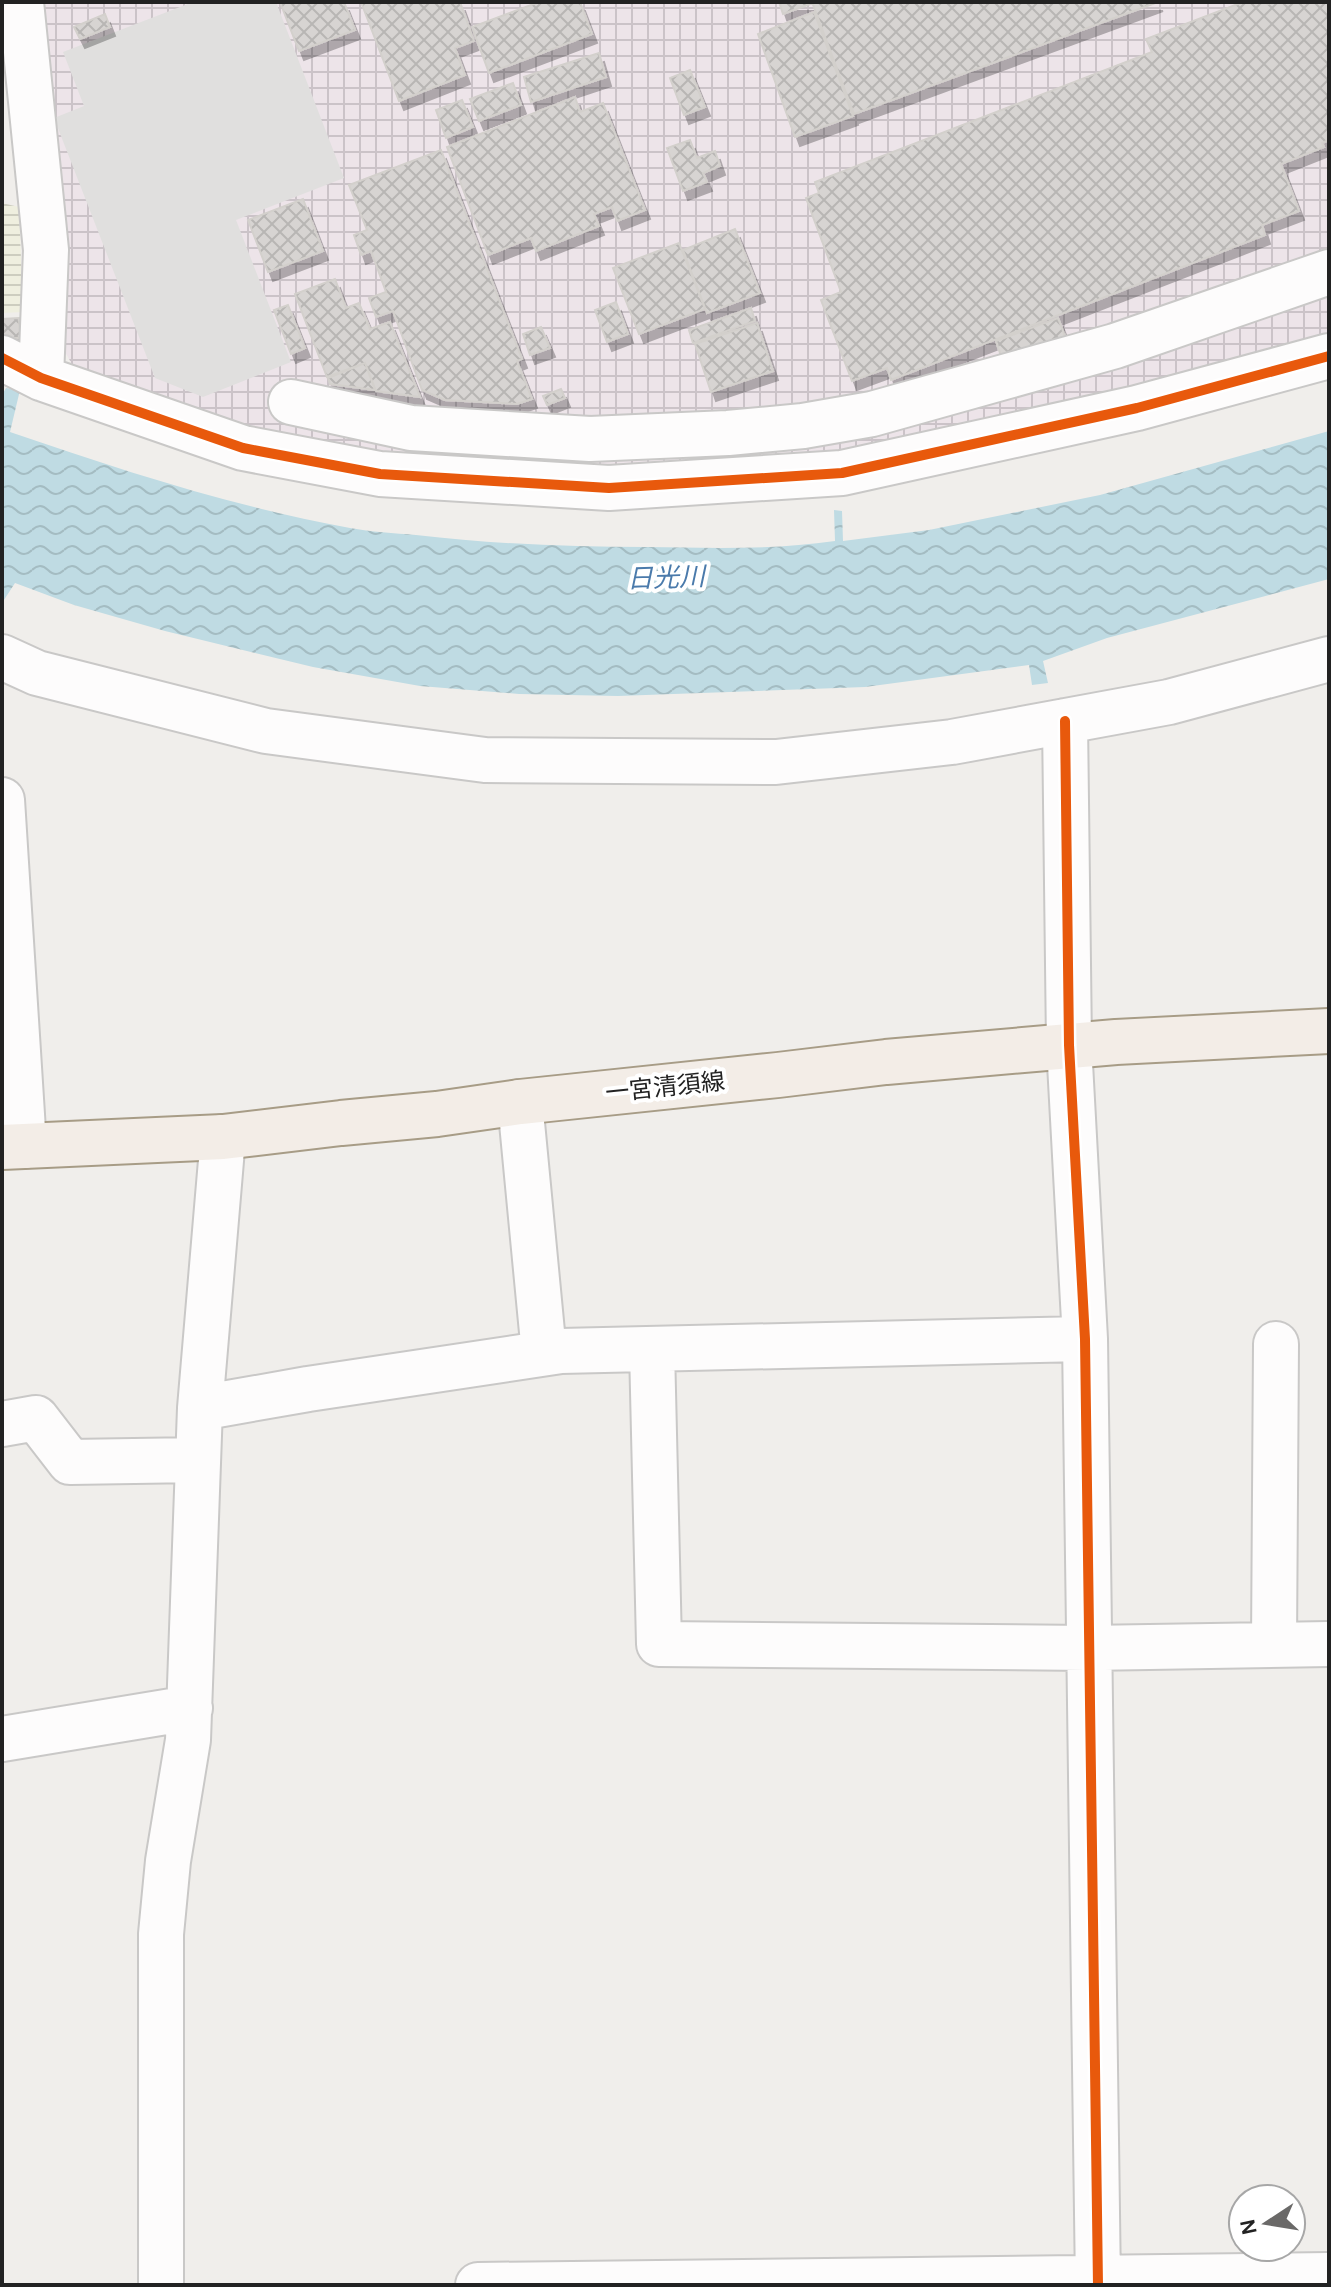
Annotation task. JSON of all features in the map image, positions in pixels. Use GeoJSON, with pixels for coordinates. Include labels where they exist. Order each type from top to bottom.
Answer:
{"type":"FeatureCollection","features":[{"type":"Feature","properties":{"kind":"main road","name":"一宮清須線"},"geometry":{"type":"LineString","coordinates":[[13,1146],[223,1137],[886,1062],[1069,1045],[1329,1031]]}},
{"type":"Feature","properties":{"kind":"street"},"geometry":{"type":"LineString","coordinates":[[21,2],[46,250],[41,378]]}},
{"type":"Feature","properties":{"kind":"street"},"geometry":{"type":"LineString","coordinates":[[291,402],[411,428],[590,439],[728,433],[803,426],[872,414],[1115,346],[1329,272]]}},
{"type":"Feature","properties":{"kind":"street"},"geometry":{"type":"LineString","coordinates":[[2,358],[41,378],[243,448],[380,474],[609,488],[842,473],[1137,408],[1329,356]]}},
{"type":"Feature","properties":{"kind":"street"},"geometry":{"type":"LineString","coordinates":[[2,657],[37,673],[266,731],[485,760],[776,762],[952,742],[1169,702],[1329,659]]}},
{"type":"Feature","properties":{"kind":"street"},"geometry":{"type":"LineString","coordinates":[[1065,721],[1069,1045],[1085,1339],[1098,2282]]}},
{"type":"Feature","properties":{"kind":"street"},"geometry":{"type":"LineString","coordinates":[[2,800],[13,1146]]}},
{"type":"Feature","properties":{"kind":"street"},"geometry":{"type":"LineString","coordinates":[[520,1102],[544,1353]]}},
{"type":"Feature","properties":{"kind":"street"},"geometry":{"type":"LineString","coordinates":[[161,2285],[161,1934],[168,1861],[188,1740],[200,1408],[223,1137]]}},
{"type":"Feature","properties":{"kind":"street"},"geometry":{"type":"LineString","coordinates":[[200,1408],[544,1353],[1085,1339]]}},
{"type":"Feature","properties":{"kind":"street"},"geometry":{"type":"LineString","coordinates":[[1274,1645],[1276,1344]]}},
{"type":"Feature","properties":{"kind":"street"},"geometry":{"type":"LineString","coordinates":[[652,1349],[659,1644],[1088,1648],[1329,1644]]}},
{"type":"Feature","properties":{"kind":"street"},"geometry":{"type":"LineString","coordinates":[[2,1424],[36,1418],[70,1462],[198,1460]]}},
{"type":"Feature","properties":{"kind":"street"},"geometry":{"type":"LineString","coordinates":[[2,1739],[190,1708]]}},
{"type":"Feature","properties":{"kind":"street"},"geometry":{"type":"LineString","coordinates":[[478,2285],[1098,2282],[1329,2275]]}},
{"type":"Feature","properties":{"kind":"shaded area"},"geometry":{"type":"Polygon","coordinates":[[[39,2],[1329,2],[1329,344],[910,450],[679,473],[428,461],[232,426],[75,370],[63,348],[39,2]]]}},
{"type":"Feature","properties":{"kind":"shaded area"},"geometry":{"type":"Polygon","coordinates":[[[193,2],[276,2],[344,178],[236,220],[291,362],[203,397],[155,378],[54,118],[84,106],[63,52],[193,2]]]}},
{"type":"Feature","properties":{"kind":"green space"},"geometry":{"type":"Polygon","coordinates":[[[2,203],[19,207],[23,312],[2,313],[2,203]]]}},
{"type":"Feature","properties":{"kind":"water","name":"日光川"},"geometry":{"type":"Polygon","coordinates":[[[6,388],[20,390],[10,432],[178,486],[358,529],[560,546],[741,548],[835,541],[834,510],[842,511],[843,541],[929,530],[1100,495],[1329,431],[1329,579],[1107,638],[1043,661],[1048,683],[1032,685],[1029,665],[865,687],[618,696],[519,694],[420,686],[313,667],[165,631],[74,605],[15,583],[2,603],[2,395],[6,388]]]}},
{"type":"Feature","properties":{"kind":"building"},"geometry":{"type":"Polygon","coordinates":[[[280,2],[344,2],[355,30],[299,51],[280,2]]]}},
{"type":"Feature","properties":{"kind":"building"},"geometry":{"type":"Polygon","coordinates":[[[361,2],[460,2],[474,41],[455,48],[465,75],[399,101],[361,2]]]}},
{"type":"Feature","properties":{"kind":"building"},"geometry":{"type":"Polygon","coordinates":[[[539,2],[580,2],[592,34],[489,73],[472,27],[539,2]]]}},
{"type":"Feature","properties":{"kind":"building"},"geometry":{"type":"Polygon","coordinates":[[[779,2],[812,2],[813,3],[783,14],[779,2]]]}},
{"type":"Feature","properties":{"kind":"building"},"geometry":{"type":"Polygon","coordinates":[[[812,2],[1158,2],[854,114],[812,2]]]}},
{"type":"Feature","properties":{"kind":"building"},"geometry":{"type":"Polygon","coordinates":[[[1243,2],[1329,2],[1329,140],[1322,143],[1324,147],[1281,164],[1299,211],[1262,225],[1265,235],[891,380],[887,368],[852,381],[821,300],[841,292],[806,198],[819,193],[815,182],[1152,52],[1146,39],[1243,2]]]}},
{"type":"Feature","properties":{"kind":"building"},"geometry":{"type":"Polygon","coordinates":[[[814,12],[853,116],[795,137],[758,34],[814,12]]]}},
{"type":"Feature","properties":{"kind":"building"},"geometry":{"type":"Polygon","coordinates":[[[105,14],[110,27],[80,39],[74,27],[105,14]]]}},
{"type":"Feature","properties":{"kind":"building"},"geometry":{"type":"Polygon","coordinates":[[[599,53],[606,77],[531,102],[524,77],[599,53]]]}},
{"type":"Feature","properties":{"kind":"building"},"geometry":{"type":"Polygon","coordinates":[[[690,70],[705,107],[684,115],[670,78],[690,70]]]}},
{"type":"Feature","properties":{"kind":"building"},"geometry":{"type":"Polygon","coordinates":[[[513,83],[521,105],[479,121],[470,99],[513,83]]]}},
{"type":"Feature","properties":{"kind":"building"},"geometry":{"type":"Polygon","coordinates":[[[575,97],[580,112],[603,103],[645,210],[617,221],[612,207],[594,214],[599,226],[536,251],[531,238],[488,255],[447,147],[575,97]]]}},
{"type":"Feature","properties":{"kind":"building"},"geometry":{"type":"Polygon","coordinates":[[[462,100],[473,127],[446,138],[436,110],[462,100]]]}},
{"type":"Feature","properties":{"kind":"building"},"geometry":{"type":"Polygon","coordinates":[[[690,140],[697,158],[715,151],[720,166],[703,173],[707,182],[683,191],[667,148],[690,140]]]}},
{"type":"Feature","properties":{"kind":"building"},"geometry":{"type":"Polygon","coordinates":[[[441,150],[522,359],[517,361],[532,399],[517,404],[445,400],[422,390],[393,311],[376,317],[369,298],[386,292],[371,251],[361,255],[354,235],[367,230],[349,185],[441,150]]]}},
{"type":"Feature","properties":{"kind":"building"},"geometry":{"type":"Polygon","coordinates":[[[303,199],[323,251],[268,272],[248,220],[303,199]]]}},
{"type":"Feature","properties":{"kind":"building"},"geometry":{"type":"Polygon","coordinates":[[[735,229],[760,293],[707,313],[683,250],[735,229]]]}},
{"type":"Feature","properties":{"kind":"building"},"geometry":{"type":"Polygon","coordinates":[[[679,243],[705,309],[639,334],[613,268],[679,243]]]}},
{"type":"Feature","properties":{"kind":"building"},"geometry":{"type":"Polygon","coordinates":[[[335,279],[346,308],[359,303],[370,329],[390,322],[420,397],[376,391],[365,363],[327,377],[295,294],[335,279]]]}},
{"type":"Feature","properties":{"kind":"building"},"geometry":{"type":"Polygon","coordinates":[[[616,302],[628,334],[607,342],[595,310],[616,302]]]}},
{"type":"Feature","properties":{"kind":"building"},"geometry":{"type":"Polygon","coordinates":[[[288,305],[305,348],[291,354],[274,310],[288,305]]]}},
{"type":"Feature","properties":{"kind":"building"},"geometry":{"type":"Polygon","coordinates":[[[751,308],[755,321],[693,343],[689,330],[751,308]]]}},
{"type":"Feature","properties":{"kind":"building"},"geometry":{"type":"Polygon","coordinates":[[[19,318],[20,338],[2,338],[2,319],[19,318]]]}},
{"type":"Feature","properties":{"kind":"building"},"geometry":{"type":"Polygon","coordinates":[[[1058,318],[1068,344],[1005,368],[996,341],[1058,318]]]}},
{"type":"Feature","properties":{"kind":"building"},"geometry":{"type":"Polygon","coordinates":[[[757,323],[773,371],[711,392],[695,344],[757,323]]]}},
{"type":"Feature","properties":{"kind":"building"},"geometry":{"type":"Polygon","coordinates":[[[541,327],[550,348],[530,355],[523,334],[541,327]]]}},
{"type":"Feature","properties":{"kind":"building"},"geometry":{"type":"Polygon","coordinates":[[[365,363],[375,390],[330,384],[328,378],[365,363]]]}},
{"type":"Feature","properties":{"kind":"building"},"geometry":{"type":"Polygon","coordinates":[[[561,389],[565,398],[547,405],[543,396],[561,389]]]}},
{"type":"Feature","properties":{"kind":"cycle path"},"geometry":{"type":"LineString","coordinates":[[2,358],[41,378],[243,448],[380,474],[609,488],[842,473],[1137,408],[1329,356]]}},
{"type":"Feature","properties":{"kind":"cycle path"},"geometry":{"type":"LineString","coordinates":[[1065,721],[1069,1045],[1085,1339],[1098,2285]]}}]}
